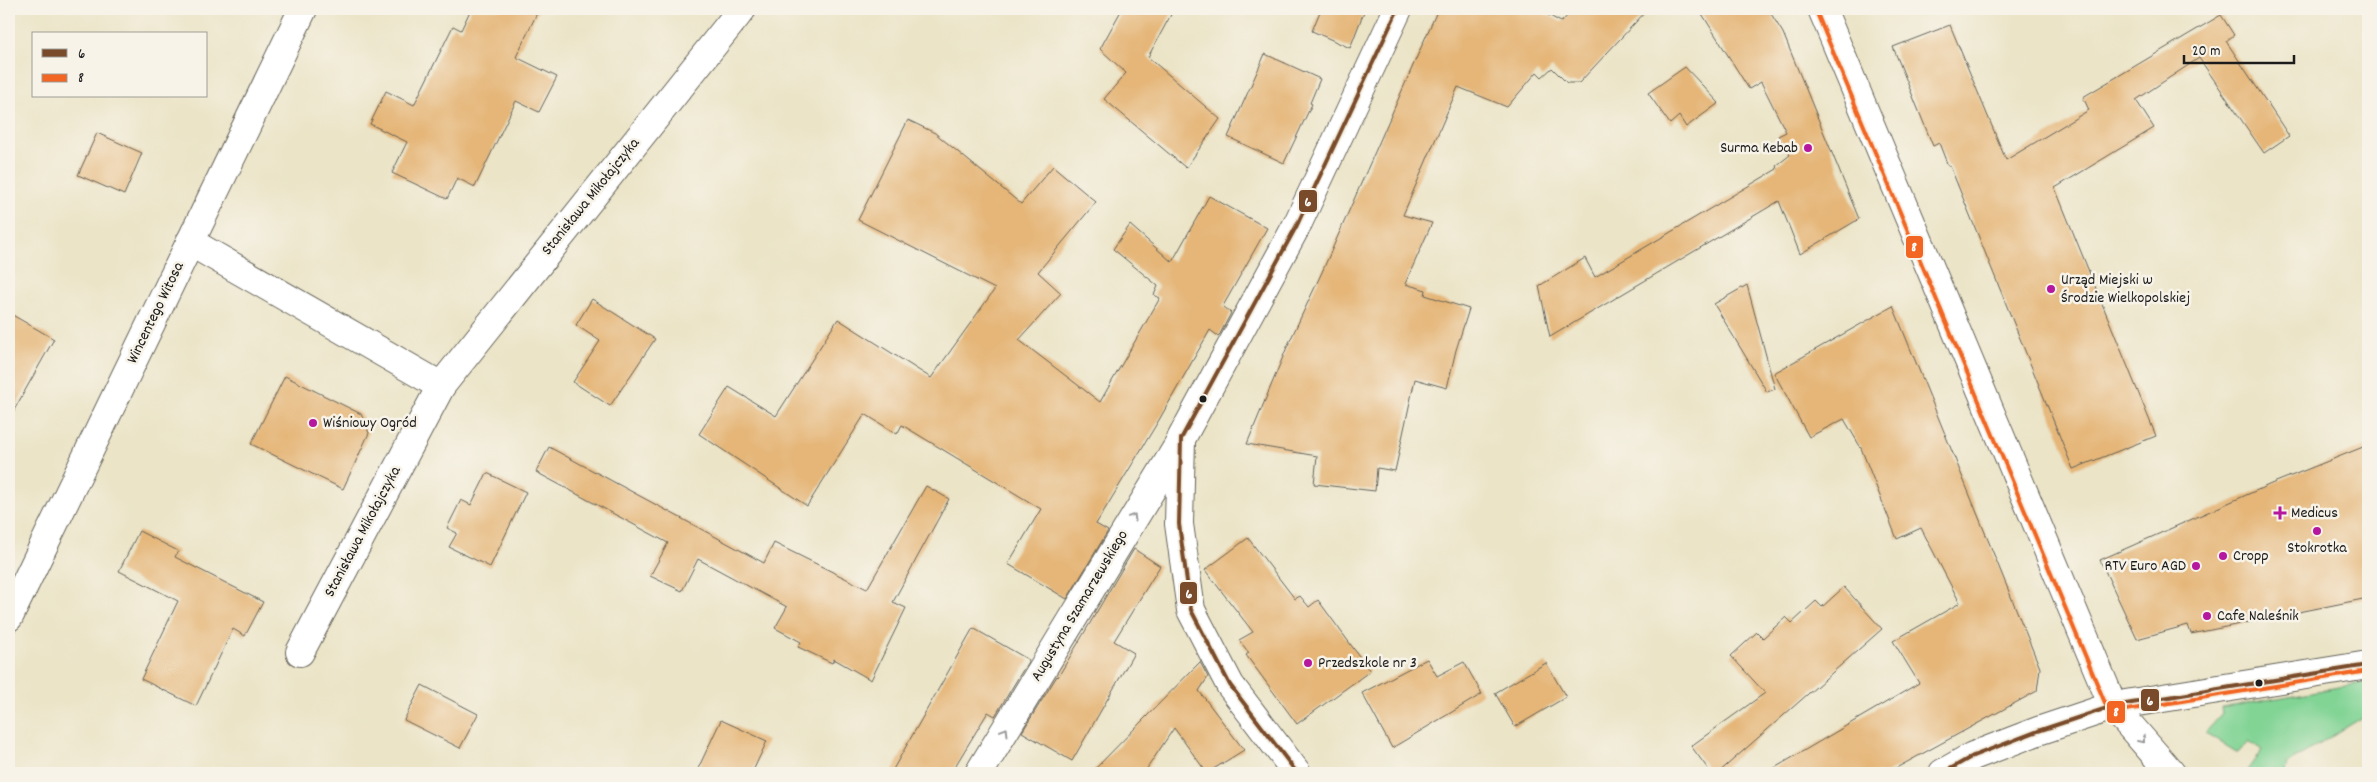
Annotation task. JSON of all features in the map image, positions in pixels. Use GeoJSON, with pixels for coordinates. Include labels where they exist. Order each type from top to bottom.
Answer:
{"type":"FeatureCollection","features":[{"type":"Feature","properties":{"kind":"street","name":"Wincentego Witosa"},"geometry":{"type":"LineString","coordinates":[[9,617],[303,9]]}},
{"type":"Feature","properties":{"kind":"street","name":"Stanisława Mikołajczyka"},"geometry":{"type":"LineString","coordinates":[[300,652],[441,386],[742,9]]}},
{"type":"Feature","properties":{"kind":"street","name":"Augustyna Szamarzewskiego"},"geometry":{"type":"LineString","coordinates":[[980,773],[1181,439],[1297,226],[1398,9]]}},
{"type":"Feature","properties":{"kind":"street"},"geometry":{"type":"LineString","coordinates":[[1822,9],[2113,706],[2171,773]]}},
{"type":"Feature","properties":{"kind":"street"},"geometry":{"type":"LineString","coordinates":[[190,242],[441,386]]}},
{"type":"Feature","properties":{"kind":"street"},"geometry":{"type":"LineString","coordinates":[[1181,439],[1179,524],[1190,610],[1230,685],[1297,773]]}},
{"type":"Feature","properties":{"kind":"street"},"geometry":{"type":"LineString","coordinates":[[1943,773],[1973,756],[2038,731],[2113,706],[2368,665]]}},
{"type":"Feature","properties":{"kind":"green space"},"geometry":{"type":"Polygon","coordinates":[[[2368,682],[2368,714],[2288,763],[2286,773],[2245,773],[2262,750],[2249,741],[2238,753],[2205,733],[2222,714],[2221,708],[2368,682]]]}},
{"type":"Feature","properties":{"kind":"building"},"geometry":{"type":"Polygon","coordinates":[[[471,9],[539,9],[516,57],[557,77],[539,112],[516,101],[475,187],[457,178],[447,199],[392,173],[407,142],[370,124],[386,91],[414,105],[453,26],[461,30],[471,9]]]}},
{"type":"Feature","properties":{"kind":"building"},"geometry":{"type":"Polygon","coordinates":[[[1122,9],[1174,9],[1148,57],[1220,119],[1186,168],[1104,99],[1126,73],[1100,49],[1122,9]]]}},
{"type":"Feature","properties":{"kind":"building"},"geometry":{"type":"Polygon","coordinates":[[[1321,9],[1365,9],[1350,48],[1312,31],[1321,9]]]}},
{"type":"Feature","properties":{"kind":"building"},"geometry":{"type":"Polygon","coordinates":[[[1438,9],[1537,9],[1561,22],[1575,9],[1648,9],[1579,83],[1567,83],[1552,68],[1542,77],[1537,72],[1507,107],[1458,87],[1403,215],[1432,223],[1405,284],[1426,290],[1425,295],[1469,309],[1456,350],[1447,388],[1415,379],[1395,471],[1377,468],[1375,491],[1314,484],[1317,456],[1247,444],[1287,347],[1438,9]]]}},
{"type":"Feature","properties":{"kind":"building"},"geometry":{"type":"Polygon","coordinates":[[[1699,9],[1768,9],[1783,33],[1859,219],[1800,254],[1779,201],[1550,337],[1539,286],[1585,258],[1595,277],[1777,169],[1776,166],[1790,155],[1778,136],[1786,132],[1761,82],[1749,89],[1699,9]]]}},
{"type":"Feature","properties":{"kind":"building"},"geometry":{"type":"Polygon","coordinates":[[[2221,15],[2234,35],[2226,41],[2289,136],[2264,153],[2199,58],[2136,100],[2154,128],[2055,188],[2156,436],[2073,469],[1950,166],[1948,166],[1939,143],[1933,146],[1893,47],[1950,25],[2006,160],[2089,110],[2083,97],[2221,15]]]}},
{"type":"Feature","properties":{"kind":"building"},"geometry":{"type":"Polygon","coordinates":[[[1265,54],[1320,79],[1310,103],[1312,104],[1284,163],[1228,137],[1265,54]]]}},
{"type":"Feature","properties":{"kind":"building"},"geometry":{"type":"Polygon","coordinates":[[[1685,67],[1719,103],[1686,127],[1679,116],[1670,124],[1648,93],[1685,67]]]}},
{"type":"Feature","properties":{"kind":"building"},"geometry":{"type":"Polygon","coordinates":[[[908,120],[935,133],[1021,204],[1053,166],[1096,202],[1038,272],[1061,293],[1019,340],[1100,402],[1160,298],[1154,295],[1158,286],[1113,249],[1130,225],[1172,262],[1209,196],[1267,228],[1223,306],[1231,313],[1220,334],[1218,336],[1210,330],[1159,420],[1096,524],[1108,531],[1067,599],[1008,564],[1041,509],[902,425],[897,434],[865,414],[807,506],[699,434],[729,387],[776,416],[838,319],[931,378],[995,289],[858,220],[908,120]]]}},
{"type":"Feature","properties":{"kind":"building"},"geometry":{"type":"Polygon","coordinates":[[[97,133],[142,153],[124,195],[78,175],[97,133]]]}},
{"type":"Feature","properties":{"kind":"building"},"geometry":{"type":"Polygon","coordinates":[[[1747,285],[1775,389],[1767,392],[1714,304],[1747,285]]]}},
{"type":"Feature","properties":{"kind":"building"},"geometry":{"type":"Polygon","coordinates":[[[592,299],[655,339],[610,406],[573,382],[600,341],[576,325],[592,299]]]}},
{"type":"Feature","properties":{"kind":"building"},"geometry":{"type":"Polygon","coordinates":[[[1893,306],[2040,668],[2037,691],[1887,773],[1766,773],[1919,683],[1893,641],[1960,603],[1921,528],[1897,539],[1861,448],[1844,419],[1809,437],[1774,373],[1893,306]]]}},
{"type":"Feature","properties":{"kind":"building"},"geometry":{"type":"Polygon","coordinates":[[[9,313],[54,339],[9,419],[9,313]]]}},
{"type":"Feature","properties":{"kind":"building","name":"Wiśniowy Ogród"},"geometry":{"type":"Polygon","coordinates":[[[285,376],[361,414],[369,433],[343,489],[251,444],[285,376]]]}},
{"type":"Feature","properties":{"kind":"building"},"geometry":{"type":"Polygon","coordinates":[[[2368,445],[2368,598],[2191,634],[2188,625],[2137,639],[2100,560],[2271,484],[2368,445]]]}},
{"type":"Feature","properties":{"kind":"building"},"geometry":{"type":"Polygon","coordinates":[[[549,447],[764,563],[774,543],[867,589],[926,486],[949,499],[893,602],[906,608],[871,680],[834,659],[832,663],[798,647],[801,642],[775,628],[787,607],[698,559],[682,591],[650,576],[668,543],[536,472],[549,447]]]}},
{"type":"Feature","properties":{"kind":"building"},"geometry":{"type":"Polygon","coordinates":[[[487,473],[526,492],[490,567],[449,547],[457,533],[447,528],[461,500],[471,505],[487,473]]]}},
{"type":"Feature","properties":{"kind":"building"},"geometry":{"type":"Polygon","coordinates":[[[139,531],[178,551],[175,557],[263,602],[245,636],[233,629],[196,706],[141,679],[178,601],[119,571],[139,531]]]}},
{"type":"Feature","properties":{"kind":"building","name":"Przedszkole nr 3"},"geometry":{"type":"Polygon","coordinates":[[[1248,538],[1295,599],[1300,596],[1309,607],[1318,600],[1370,671],[1297,724],[1246,655],[1249,653],[1239,640],[1253,632],[1205,570],[1248,538]]]}},
{"type":"Feature","properties":{"kind":"building"},"geometry":{"type":"Polygon","coordinates":[[[1134,549],[1160,566],[1114,641],[1134,653],[1072,761],[1022,732],[1058,677],[1134,549]]]}},
{"type":"Feature","properties":{"kind":"building"},"geometry":{"type":"Polygon","coordinates":[[[1844,587],[1882,629],[1718,773],[1711,773],[1691,746],[1765,693],[1731,656],[1757,632],[1763,638],[1786,617],[1792,623],[1816,601],[1822,607],[1844,587]]]}},
{"type":"Feature","properties":{"kind":"building"},"geometry":{"type":"Polygon","coordinates":[[[973,628],[1029,660],[995,716],[988,712],[951,773],[891,773],[973,628]]]}},
{"type":"Feature","properties":{"kind":"building"},"geometry":{"type":"Polygon","coordinates":[[[1427,659],[1437,676],[1464,662],[1482,694],[1392,748],[1362,693],[1427,659]]]}},
{"type":"Feature","properties":{"kind":"building"},"geometry":{"type":"Polygon","coordinates":[[[1200,662],[1208,677],[1199,691],[1244,750],[1207,773],[1174,728],[1144,773],[1091,773],[1200,662]]]}},
{"type":"Feature","properties":{"kind":"building"},"geometry":{"type":"Polygon","coordinates":[[[1546,663],[1566,697],[1515,727],[1495,693],[1546,663]]]}},
{"type":"Feature","properties":{"kind":"building"},"geometry":{"type":"Polygon","coordinates":[[[422,685],[478,714],[460,748],[404,720],[422,685]]]}},
{"type":"Feature","properties":{"kind":"building"},"geometry":{"type":"Polygon","coordinates":[[[721,720],[767,741],[752,773],[696,773],[721,720]]]}},
{"type":"Feature","properties":{"kind":"transit line","name":"6"},"geometry":{"type":"LineString","coordinates":[[1297,773],[1230,685],[1191,610],[1179,524],[1181,439],[1297,225],[1398,9]]}},
{"type":"Feature","properties":{"kind":"transit line","name":"8"},"geometry":{"type":"LineString","coordinates":[[1816,11],[2108,710],[2114,712],[2368,671]]}},
{"type":"Feature","properties":{"kind":"transit line","name":"6"},"geometry":{"type":"LineString","coordinates":[[1943,773],[1973,756],[2038,731],[2113,706],[2368,665]]}},
{"type":"Feature","properties":{"kind":"place","name":"Surma Kebab"},"geometry":{"type":"Point","coordinates":[1808,148]}},
{"type":"Feature","properties":{"kind":"place","name":"Urząd Miejski w Środzie Wielkopolskiej"},"geometry":{"type":"Point","coordinates":[2051,289]}},
{"type":"Feature","properties":{"kind":"place","name":"Wiśniowy Ogród"},"geometry":{"type":"Point","coordinates":[313,423]}},
{"type":"Feature","properties":{"kind":"place","name":"Medicus"},"geometry":{"type":"Point","coordinates":[2280,513]}},
{"type":"Feature","properties":{"kind":"place","name":"Stokrotka"},"geometry":{"type":"Point","coordinates":[2317,531]}},
{"type":"Feature","properties":{"kind":"place","name":"Cropp"},"geometry":{"type":"Point","coordinates":[2223,556]}},
{"type":"Feature","properties":{"kind":"place","name":"RTV Euro AGD"},"geometry":{"type":"Point","coordinates":[2196,566]}},
{"type":"Feature","properties":{"kind":"place","name":"Cafe Naleśnik"},"geometry":{"type":"Point","coordinates":[2207,616]}},
{"type":"Feature","properties":{"kind":"place","name":"Przedszkole nr 3"},"geometry":{"type":"Point","coordinates":[1308,663]}}]}
